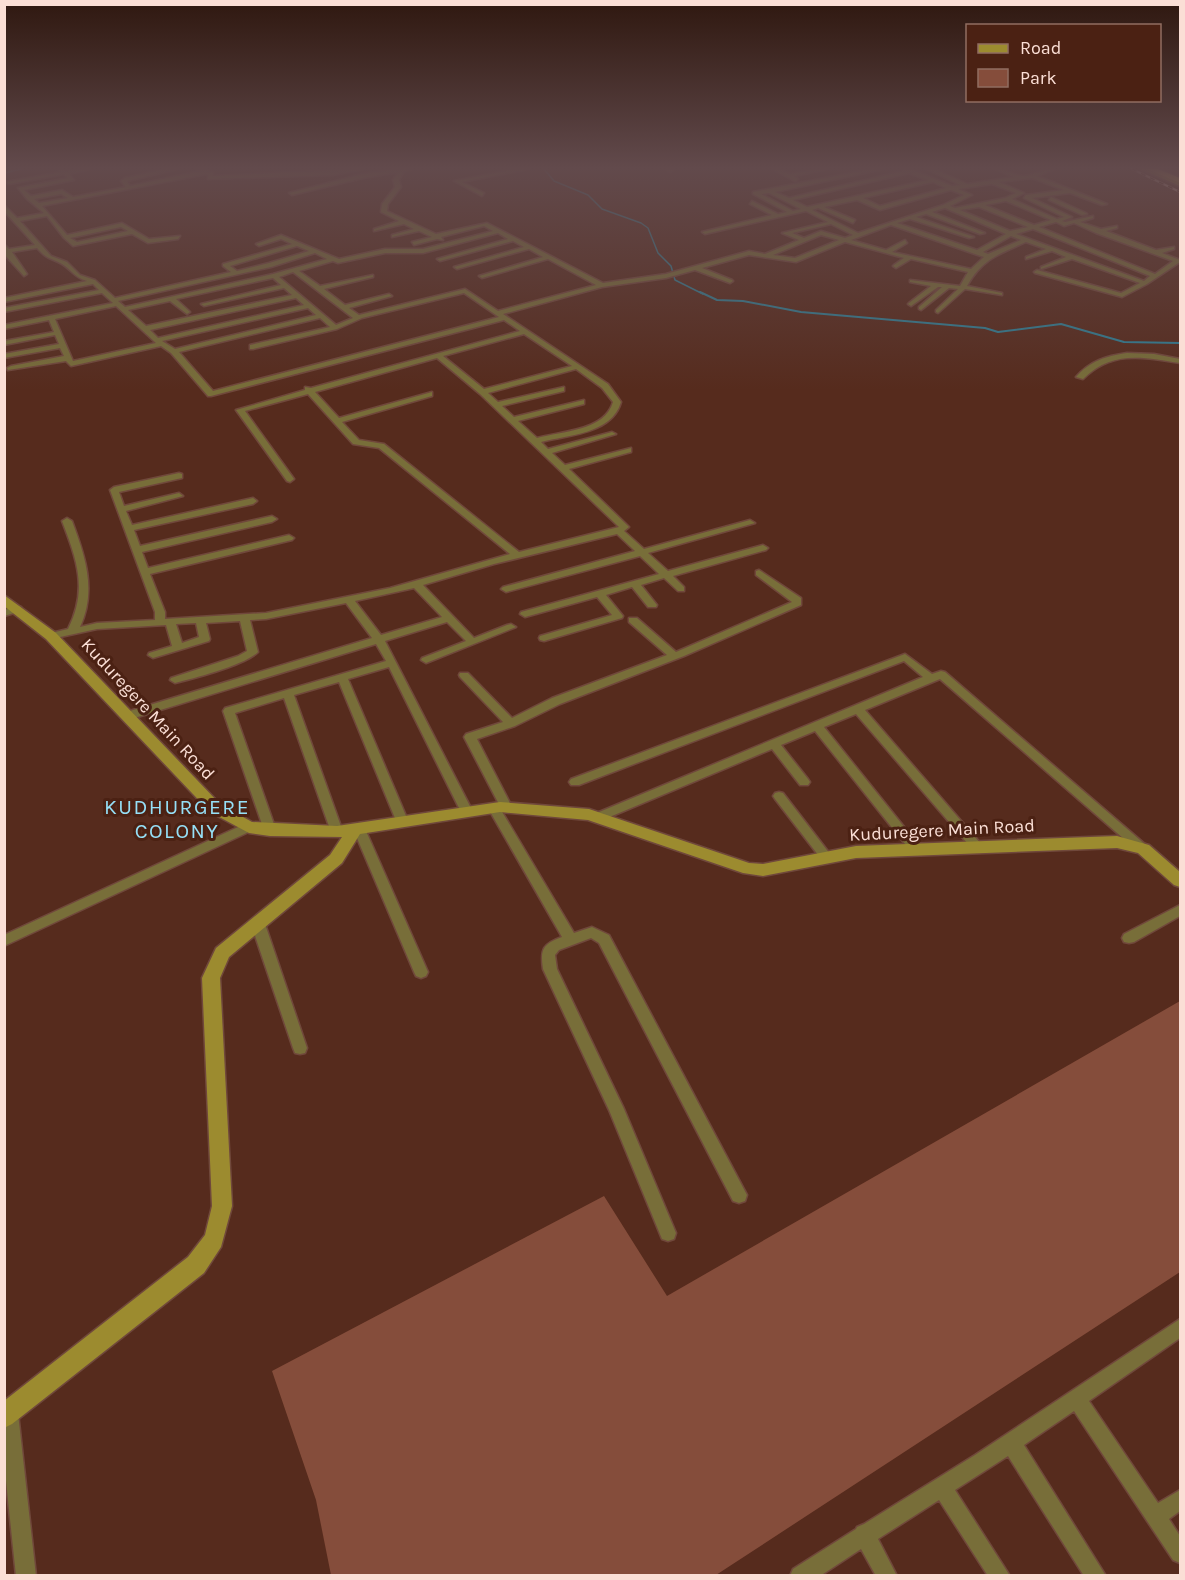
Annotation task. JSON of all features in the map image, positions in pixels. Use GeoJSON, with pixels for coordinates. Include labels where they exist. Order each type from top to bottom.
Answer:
{"type":"FeatureCollection","features":[{"type":"Feature","properties":{"kind":"street"},"geometry":{"type":"LineString","coordinates":[[35,243],[49,257],[65,263],[82,278],[94,282],[159,342],[174,351],[212,394],[505,318]]}},
{"type":"Feature","properties":{"kind":"street"},"geometry":{"type":"LineString","coordinates":[[259,244],[263,243]]}},
{"type":"Feature","properties":{"kind":"street"},"geometry":{"type":"LineString","coordinates":[[295,243],[338,261],[385,250],[423,251],[451,243]]}},
{"type":"Feature","properties":{"kind":"street"},"geometry":{"type":"LineString","coordinates":[[440,259],[500,243]]}},
{"type":"Feature","properties":{"kind":"street"},"geometry":{"type":"LineString","coordinates":[[521,243],[602,285]]}},
{"type":"Feature","properties":{"kind":"street"},"geometry":{"type":"LineString","coordinates":[[765,256],[797,243]]}},
{"type":"Feature","properties":{"kind":"street"},"geometry":{"type":"LineString","coordinates":[[497,313],[602,285],[673,274],[749,253],[796,260],[839,243]]}},
{"type":"Feature","properties":{"kind":"street"},"geometry":{"type":"LineString","coordinates":[[850,243],[972,271]]}},
{"type":"Feature","properties":{"kind":"street"},"geometry":{"type":"LineString","coordinates":[[873,257],[900,243]]}},
{"type":"Feature","properties":{"kind":"street"},"geometry":{"type":"LineString","coordinates":[[950,243],[989,256]]}},
{"type":"Feature","properties":{"kind":"street"},"geometry":{"type":"LineString","coordinates":[[956,245],[960,243]]}},
{"type":"Feature","properties":{"kind":"street"},"geometry":{"type":"LineString","coordinates":[[978,253],[995,243]]}},
{"type":"Feature","properties":{"kind":"street"},"geometry":{"type":"LineString","coordinates":[[938,311],[964,286],[972,271],[989,256],[1020,243]]}},
{"type":"Feature","properties":{"kind":"street"},"geometry":{"type":"LineString","coordinates":[[1034,243],[1145,283]]}},
{"type":"Feature","properties":{"kind":"street"},"geometry":{"type":"LineString","coordinates":[[1072,243],[1158,274]]}},
{"type":"Feature","properties":{"kind":"street"},"geometry":{"type":"LineString","coordinates":[[1086,243],[1158,274]]}},
{"type":"Feature","properties":{"kind":"street"},"geometry":{"type":"LineString","coordinates":[[1074,256],[1040,270],[1122,295],[1178,261],[1127,243]]}},
{"type":"Feature","properties":{"kind":"street"},"geometry":{"type":"LineString","coordinates":[[237,273],[225,265],[298,244]]}},
{"type":"Feature","properties":{"kind":"street"},"geometry":{"type":"LineString","coordinates":[[24,274],[6,250],[38,246]]}},
{"type":"Feature","properties":{"kind":"street"},"geometry":{"type":"LineString","coordinates":[[457,267],[530,247]]}},
{"type":"Feature","properties":{"kind":"street"},"geometry":{"type":"LineString","coordinates":[[1154,253],[1172,248]]}},
{"type":"Feature","properties":{"kind":"street"},"geometry":{"type":"LineString","coordinates":[[1028,258],[1052,249]]}},
{"type":"Feature","properties":{"kind":"street"},"geometry":{"type":"LineString","coordinates":[[4,327],[117,304],[271,265],[316,251]]}},
{"type":"Feature","properties":{"kind":"street"},"geometry":{"type":"LineString","coordinates":[[482,276],[549,257]]}},
{"type":"Feature","properties":{"kind":"street"},"geometry":{"type":"LineString","coordinates":[[896,266],[910,257]]}},
{"type":"Feature","properties":{"kind":"street"},"geometry":{"type":"LineString","coordinates":[[117,304],[172,299],[274,276],[333,259]]}},
{"type":"Feature","properties":{"kind":"street"},"geometry":{"type":"LineString","coordinates":[[696,268],[730,281]]}},
{"type":"Feature","properties":{"kind":"street"},"geometry":{"type":"LineString","coordinates":[[294,270],[358,318]]}},
{"type":"Feature","properties":{"kind":"street"},"geometry":{"type":"LineString","coordinates":[[1112,277],[1120,274]]}},
{"type":"Feature","properties":{"kind":"street"},"geometry":{"type":"LineString","coordinates":[[274,276],[335,328]]}},
{"type":"Feature","properties":{"kind":"street"},"geometry":{"type":"LineString","coordinates":[[320,288],[371,276]]}},
{"type":"Feature","properties":{"kind":"street"},"geometry":{"type":"LineString","coordinates":[[24,289],[82,278]]}},
{"type":"Feature","properties":{"kind":"street"},"geometry":{"type":"LineString","coordinates":[[912,281],[1002,291]]}},
{"type":"Feature","properties":{"kind":"street"},"geometry":{"type":"LineString","coordinates":[[4,300],[94,282]]}},
{"type":"Feature","properties":{"kind":"street"},"geometry":{"type":"LineString","coordinates":[[911,304],[936,285]]}},
{"type":"Feature","properties":{"kind":"street"},"geometry":{"type":"LineString","coordinates":[[204,304],[285,286]]}},
{"type":"Feature","properties":{"kind":"street"},"geometry":{"type":"LineString","coordinates":[[921,308],[948,286]]}},
{"type":"Feature","properties":{"kind":"street"},"geometry":{"type":"LineString","coordinates":[[4,310],[104,291]]}},
{"type":"Feature","properties":{"kind":"street"},"geometry":{"type":"LineString","coordinates":[[253,347],[335,328],[358,318],[465,291],[605,386],[617,402],[615,411],[603,422],[535,441]]}},
{"type":"Feature","properties":{"kind":"street"},"geometry":{"type":"LineString","coordinates":[[144,329],[297,296]]}},
{"type":"Feature","properties":{"kind":"street"},"geometry":{"type":"LineString","coordinates":[[344,307],[389,296]]}},
{"type":"Feature","properties":{"kind":"street"},"geometry":{"type":"LineString","coordinates":[[172,299],[187,312]]}},
{"type":"Feature","properties":{"kind":"street"},"geometry":{"type":"LineString","coordinates":[[51,317],[70,364],[308,306]]}},
{"type":"Feature","properties":{"kind":"street"},"geometry":{"type":"LineString","coordinates":[[174,351],[321,316]]}},
{"type":"Feature","properties":{"kind":"street"},"geometry":{"type":"LineString","coordinates":[[290,479],[240,410],[308,389],[525,332]]}},
{"type":"Feature","properties":{"kind":"street"},"geometry":{"type":"LineString","coordinates":[[4,343],[57,333]]}},
{"type":"Feature","properties":{"kind":"street"},"geometry":{"type":"LineString","coordinates":[[4,356],[63,345]]}},
{"type":"Feature","properties":{"kind":"street"},"geometry":{"type":"LineString","coordinates":[[51,636],[73,630],[165,621],[266,616],[417,585],[518,556],[619,531],[624,527],[483,392],[437,355]]}},
{"type":"Feature","properties":{"kind":"street"},"geometry":{"type":"LineString","coordinates":[[1116,356],[1139,356],[1180,364],[1118,361],[1106,364],[1080,377],[1086,369],[1099,361],[1116,356]]}},
{"type":"Feature","properties":{"kind":"street"},"geometry":{"type":"LineString","coordinates":[[4,361],[13,370],[68,358]]}},
{"type":"Feature","properties":{"kind":"street"},"geometry":{"type":"LineString","coordinates":[[483,392],[577,367]]}},
{"type":"Feature","properties":{"kind":"street"},"geometry":{"type":"LineString","coordinates":[[308,389],[356,442],[364,446],[381,446],[518,556]]}},
{"type":"Feature","properties":{"kind":"street"},"geometry":{"type":"LineString","coordinates":[[497,405],[561,389]]}},
{"type":"Feature","properties":{"kind":"street"},"geometry":{"type":"LineString","coordinates":[[338,420],[429,394]]}},
{"type":"Feature","properties":{"kind":"street"},"geometry":{"type":"LineString","coordinates":[[512,420],[581,402]]}},
{"type":"Feature","properties":{"kind":"street"},"geometry":{"type":"LineString","coordinates":[[546,452],[612,434]]}},
{"type":"Feature","properties":{"kind":"street"},"geometry":{"type":"LineString","coordinates":[[564,468],[628,450]]}},
{"type":"Feature","properties":{"kind":"street"},"geometry":{"type":"LineString","coordinates":[[178,648],[160,612],[114,490],[179,476]]}},
{"type":"Feature","properties":{"kind":"street"},"geometry":{"type":"LineString","coordinates":[[122,509],[179,496]]}},
{"type":"Feature","properties":{"kind":"street"},"geometry":{"type":"LineString","coordinates":[[129,528],[253,501]]}},
{"type":"Feature","properties":{"kind":"street"},"geometry":{"type":"LineString","coordinates":[[137,550],[272,519]]}},
{"type":"Feature","properties":{"kind":"street"},"geometry":{"type":"LineString","coordinates":[[67,521],[86,586],[81,617],[73,630]]}},
{"type":"Feature","properties":{"kind":"street"},"geometry":{"type":"LineString","coordinates":[[506,589],[750,523]]}},
{"type":"Feature","properties":{"kind":"street"},"geometry":{"type":"LineString","coordinates":[[619,531],[681,589]]}},
{"type":"Feature","properties":{"kind":"street"},"geometry":{"type":"LineString","coordinates":[[145,572],[289,538]]}},
{"type":"Feature","properties":{"kind":"street"},"geometry":{"type":"LineString","coordinates":[[525,614],[763,548]]}},
{"type":"Feature","properties":{"kind":"street"},"geometry":{"type":"LineString","coordinates":[[570,939],[500,808],[470,737],[511,723],[564,698],[675,656],[797,603],[797,600],[759,573]]}},
{"type":"Feature","properties":{"kind":"street"},"geometry":{"type":"LineString","coordinates":[[634,583],[652,605]]}},
{"type":"Feature","properties":{"kind":"street"},"geometry":{"type":"LineString","coordinates":[[417,585],[473,642]]}},
{"type":"Feature","properties":{"kind":"street"},"geometry":{"type":"LineString","coordinates":[[544,638],[618,616],[599,593]]}},
{"type":"Feature","properties":{"kind":"street"},"geometry":{"type":"LineString","coordinates":[[349,600],[380,640],[467,812]]}},
{"type":"Feature","properties":{"kind":"street","name":"Kuduregere Main Road"},"geometry":{"type":"LineString","coordinates":[[9,607],[51,636],[215,808],[249,827],[270,830],[357,831],[500,808],[596,818],[749,869],[763,870],[856,852],[1117,842],[1143,849],[1180,881]]}},
{"type":"Feature","properties":{"kind":"street"},"geometry":{"type":"LineString","coordinates":[[175,680],[242,658],[253,652],[244,617]]}},
{"type":"Feature","properties":{"kind":"street"},"geometry":{"type":"LineString","coordinates":[[127,716],[449,618]]}},
{"type":"Feature","properties":{"kind":"street"},"geometry":{"type":"LineString","coordinates":[[153,655],[205,639],[201,620]]}},
{"type":"Feature","properties":{"kind":"street"},"geometry":{"type":"LineString","coordinates":[[633,620],[675,656]]}},
{"type":"Feature","properties":{"kind":"street"},"geometry":{"type":"LineString","coordinates":[[426,660],[511,627]]}},
{"type":"Feature","properties":{"kind":"street"},"geometry":{"type":"LineString","coordinates":[[575,782],[905,657],[931,678]]}},
{"type":"Feature","properties":{"kind":"street"},"geometry":{"type":"LineString","coordinates":[[270,830],[229,711],[392,663]]}},
{"type":"Feature","properties":{"kind":"street"},"geometry":{"type":"LineString","coordinates":[[596,818],[941,674],[1143,849]]}},
{"type":"Feature","properties":{"kind":"street"},"geometry":{"type":"LineString","coordinates":[[464,675],[511,723]]}},
{"type":"Feature","properties":{"kind":"street"},"geometry":{"type":"LineString","coordinates":[[342,677],[403,823]]}},
{"type":"Feature","properties":{"kind":"street"},"geometry":{"type":"LineString","coordinates":[[288,693],[337,832]]}},
{"type":"Feature","properties":{"kind":"street"},"geometry":{"type":"LineString","coordinates":[[858,709],[978,848]]}},
{"type":"Feature","properties":{"kind":"street"},"geometry":{"type":"LineString","coordinates":[[817,726],[917,851]]}},
{"type":"Feature","properties":{"kind":"street"},"geometry":{"type":"LineString","coordinates":[[774,744],[804,782]]}},
{"type":"Feature","properties":{"kind":"street"},"geometry":{"type":"LineString","coordinates":[[779,796],[826,858]]}},
{"type":"Feature","properties":{"kind":"street"},"geometry":{"type":"LineString","coordinates":[[4,941],[249,827]]}},
{"type":"Feature","properties":{"kind":"street"},"geometry":{"type":"LineString","coordinates":[[26,1575],[7,1414],[196,1265],[214,1240],[222,1206],[211,978],[222,954],[336,859],[357,831],[422,972]]}},
{"type":"Feature","properties":{"kind":"street"},"geometry":{"type":"LineString","coordinates":[[1129,938],[1180,910]]}},
{"type":"Feature","properties":{"kind":"street"},"geometry":{"type":"LineString","coordinates":[[258,924],[300,1048]]}},
{"type":"Feature","properties":{"kind":"street"},"geometry":{"type":"LineString","coordinates":[[668,1233],[616,1109],[550,969],[548,954],[554,946],[592,932],[604,939],[739,1195]]}},
{"type":"Feature","properties":{"kind":"street"},"geometry":{"type":"LineString","coordinates":[[800,1575],[1011,1443],[1180,1328]]}},
{"type":"Feature","properties":{"kind":"street"},"geometry":{"type":"LineString","coordinates":[[1077,1399],[1180,1553]]}},
{"type":"Feature","properties":{"kind":"street"},"geometry":{"type":"LineString","coordinates":[[1011,1443],[1096,1575]]}},
{"type":"Feature","properties":{"kind":"street"},"geometry":{"type":"LineString","coordinates":[[942,1487],[1000,1575]]}},
{"type":"Feature","properties":{"kind":"street"},"geometry":{"type":"LineString","coordinates":[[1156,1516],[1180,1500]]}},
{"type":"Feature","properties":{"kind":"street"},"geometry":{"type":"LineString","coordinates":[[864,1534],[887,1575]]}},
{"type":"Feature","properties":{"kind":"green space"},"geometry":{"type":"Polygon","coordinates":[[[1180,1001],[1180,1272],[716,1575],[331,1575],[316,1500],[272,1371],[604,1196],[667,1296],[1180,1001]]]}},
{"type":"Feature","properties":{"kind":"waterway"},"geometry":{"type":"LineString","coordinates":[[654,243],[658,253],[671,266],[675,280],[703,294]]}},
{"type":"Feature","properties":{"kind":"waterway"},"geometry":{"type":"LineString","coordinates":[[700,292],[717,300],[743,301],[801,312],[985,328],[998,332],[1061,324],[1124,342],[1180,343]]}},
{"type":"Feature","properties":{"kind":"district","name":"KUDHURGERE COLONY"},"geometry":{"type":"Point","coordinates":[177,819]}}]}
